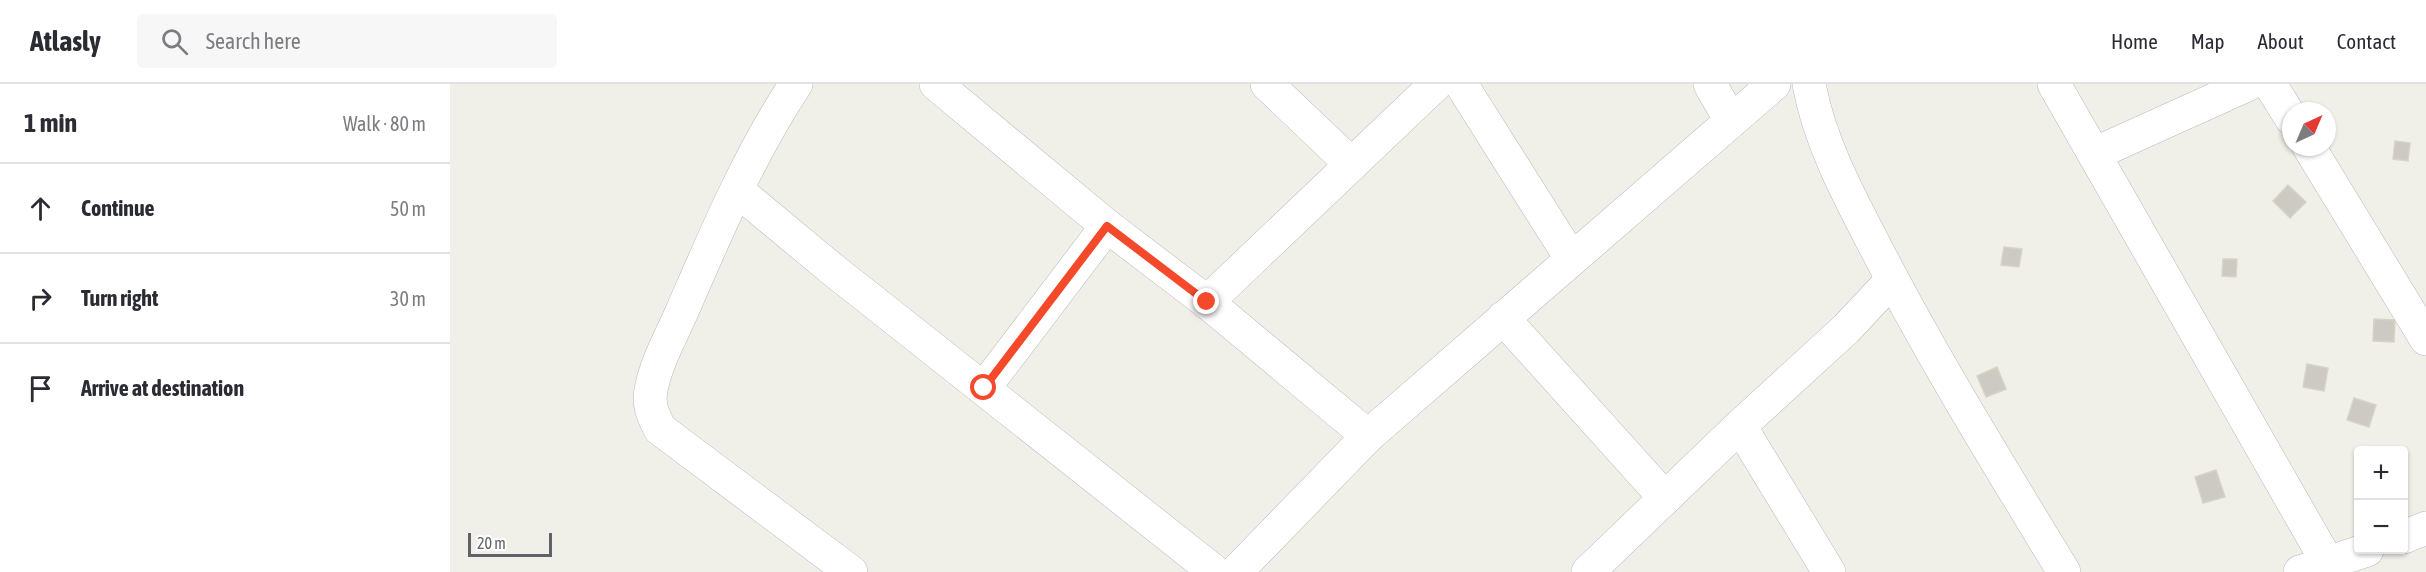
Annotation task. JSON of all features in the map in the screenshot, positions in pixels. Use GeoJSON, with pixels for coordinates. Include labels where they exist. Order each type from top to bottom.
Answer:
{"type":"FeatureCollection","features":[{"type":"Feature","properties":{"kind":"street"},"geometry":{"type":"LineString","coordinates":[[796,84],[771,122],[656,370],[650,391],[650,411],[660,429],[850,572]]}},
{"type":"Feature","properties":{"kind":"street"},"geometry":{"type":"LineString","coordinates":[[1267,84],[1350,163]]}},
{"type":"Feature","properties":{"kind":"street"},"geometry":{"type":"LineString","coordinates":[[1207,302],[1350,163],[1436,84]]}},
{"type":"Feature","properties":{"kind":"street"},"geometry":{"type":"LineString","coordinates":[[1461,84],[1571,258]]}},
{"type":"Feature","properties":{"kind":"street"},"geometry":{"type":"LineString","coordinates":[[1710,84],[1731,121]]}},
{"type":"Feature","properties":{"kind":"street"},"geometry":{"type":"LineString","coordinates":[[1236,572],[1368,436],[1774,84]]}},
{"type":"Feature","properties":{"kind":"street"},"geometry":{"type":"LineString","coordinates":[[1809,84],[1815,116],[1837,168],[1892,280],[1933,357],[2064,572]]}},
{"type":"Feature","properties":{"kind":"street"},"geometry":{"type":"LineString","coordinates":[[2054,84],[2320,569],[2355,554]]}},
{"type":"Feature","properties":{"kind":"street"},"geometry":{"type":"LineString","coordinates":[[2094,154],[2249,84]]}},
{"type":"Feature","properties":{"kind":"street"},"geometry":{"type":"LineString","coordinates":[[2270,84],[2282,103]]}},
{"type":"Feature","properties":{"kind":"street"},"geometry":{"type":"LineString","coordinates":[[948,87],[1107,226],[1207,302],[1368,436]]}},
{"type":"Feature","properties":{"kind":"street"},"geometry":{"type":"LineString","coordinates":[[2314,156],[2426,339]]}},
{"type":"Feature","properties":{"kind":"street"},"geometry":{"type":"LineString","coordinates":[[738,191],[831,269],[1215,572]]}},
{"type":"Feature","properties":{"kind":"street"},"geometry":{"type":"LineString","coordinates":[[984,388],[1107,226]]}},
{"type":"Feature","properties":{"kind":"street"},"geometry":{"type":"LineString","coordinates":[[1588,572],[1740,426],[1846,329],[1892,280]]}},
{"type":"Feature","properties":{"kind":"street"},"geometry":{"type":"LineString","coordinates":[[1503,318],[1665,498]]}},
{"type":"Feature","properties":{"kind":"street"},"geometry":{"type":"LineString","coordinates":[[1740,426],[1829,572]]}},
{"type":"Feature","properties":{"kind":"street"},"geometry":{"type":"LineString","coordinates":[[2408,535],[2426,528]]}},
{"type":"Feature","properties":{"kind":"building"},"geometry":{"type":"Polygon","coordinates":[[[2395,141],[2410,143],[2408,161],[2393,159],[2395,141]]]}},
{"type":"Feature","properties":{"kind":"building"},"geometry":{"type":"Polygon","coordinates":[[[2288,185],[2306,202],[2290,218],[2273,201],[2288,185]]]}},
{"type":"Feature","properties":{"kind":"building"},"geometry":{"type":"Polygon","coordinates":[[[2004,247],[2022,249],[2019,267],[2001,265],[2004,247]]]}},
{"type":"Feature","properties":{"kind":"building"},"geometry":{"type":"Polygon","coordinates":[[[2223,259],[2237,259],[2236,277],[2222,276],[2223,259]]]}},
{"type":"Feature","properties":{"kind":"building"},"geometry":{"type":"Polygon","coordinates":[[[2374,319],[2395,320],[2394,342],[2373,341],[2374,319]]]}},
{"type":"Feature","properties":{"kind":"building"},"geometry":{"type":"Polygon","coordinates":[[[2307,364],[2328,368],[2324,391],[2303,387],[2307,364]]]}},
{"type":"Feature","properties":{"kind":"building"},"geometry":{"type":"Polygon","coordinates":[[[1997,367],[2006,389],[1986,397],[1977,376],[1997,367]]]}},
{"type":"Feature","properties":{"kind":"building"},"geometry":{"type":"Polygon","coordinates":[[[2354,398],[2376,405],[2369,427],[2347,420],[2354,398]]]}},
{"type":"Feature","properties":{"kind":"building"},"geometry":{"type":"Polygon","coordinates":[[[2216,470],[2225,497],[2203,503],[2195,477],[2216,470]]]}},
{"type":"Feature","properties":{"kind":"route"},"geometry":{"type":"LineString","coordinates":[[984,388],[1107,226],[1207,302]]}}]}
